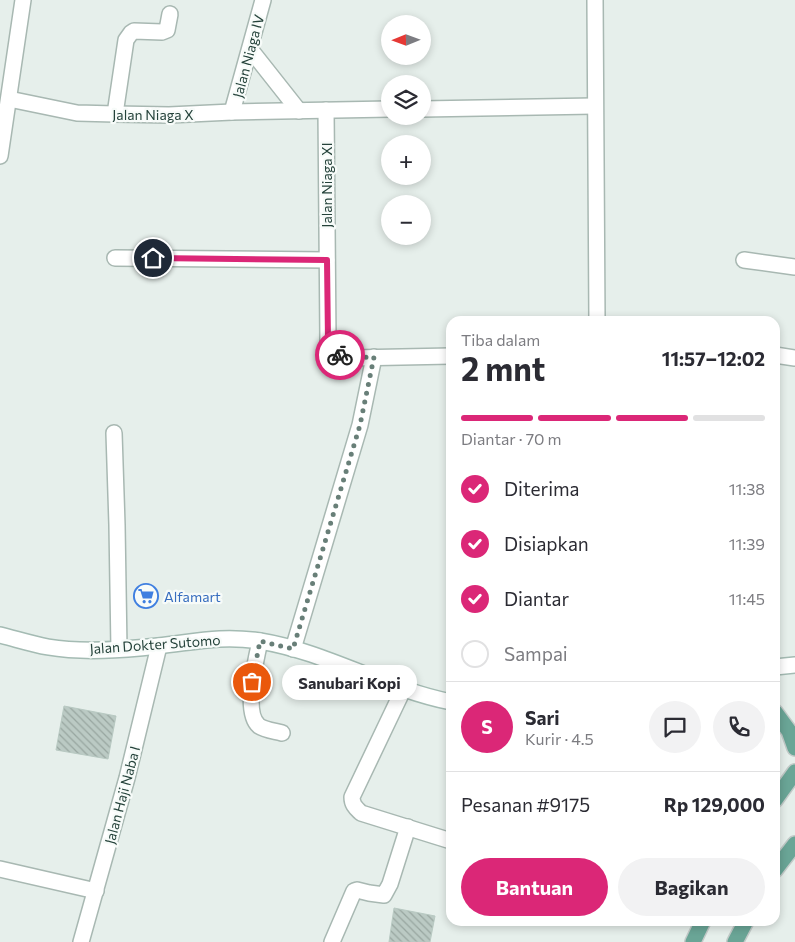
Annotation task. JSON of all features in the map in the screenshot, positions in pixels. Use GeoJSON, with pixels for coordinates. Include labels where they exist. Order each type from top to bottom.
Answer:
{"type":"FeatureCollection","features":[{"type":"Feature","properties":{"kind":"main road"},"geometry":{"type":"LineString","coordinates":[[780,719],[789,731],[795,748]]}},
{"type":"Feature","properties":{"kind":"main road"},"geometry":{"type":"LineString","coordinates":[[780,793],[795,772]]}},
{"type":"Feature","properties":{"kind":"main road"},"geometry":{"type":"LineString","coordinates":[[780,864],[795,844]]}},
{"type":"Feature","properties":{"kind":"main road"},"geometry":{"type":"LineString","coordinates":[[693,942],[701,926]]}},
{"type":"Feature","properties":{"kind":"main road"},"geometry":{"type":"LineString","coordinates":[[735,942],[743,926]]}},
{"type":"Feature","properties":{"kind":"street"},"geometry":{"type":"LineString","coordinates":[[0,156],[23,0]]}},
{"type":"Feature","properties":{"kind":"street","name":"Jalan Niaga IV"},"geometry":{"type":"LineString","coordinates":[[232,112],[263,0]]}},
{"type":"Feature","properties":{"kind":"street"},"geometry":{"type":"LineString","coordinates":[[595,0],[594,106],[597,316]]}},
{"type":"Feature","properties":{"kind":"street"},"geometry":{"type":"LineString","coordinates":[[115,114],[126,40],[134,31],[162,32],[167,30],[170,14]]}},
{"type":"Feature","properties":{"kind":"street"},"geometry":{"type":"LineString","coordinates":[[250,49],[299,111]]}},
{"type":"Feature","properties":{"kind":"street","name":"Jalan Niaga X"},"geometry":{"type":"LineString","coordinates":[[9,98],[77,113],[169,115],[381,109]]}},
{"type":"Feature","properties":{"kind":"street"},"geometry":{"type":"LineString","coordinates":[[431,109],[594,106]]}},
{"type":"Feature","properties":{"kind":"street","name":"Jalan Niaga XI"},"geometry":{"type":"LineString","coordinates":[[326,110],[328,341],[333,352],[352,358],[446,356]]}},
{"type":"Feature","properties":{"kind":"street"},"geometry":{"type":"LineString","coordinates":[[115,258],[327,260]]}},
{"type":"Feature","properties":{"kind":"street"},"geometry":{"type":"LineString","coordinates":[[744,260],[795,267]]}},
{"type":"Feature","properties":{"kind":"street"},"geometry":{"type":"LineString","coordinates":[[780,356],[795,358]]}},
{"type":"Feature","properties":{"kind":"street"},"geometry":{"type":"LineString","coordinates":[[293,649],[360,425],[374,357]]}},
{"type":"Feature","properties":{"kind":"street"},"geometry":{"type":"LineString","coordinates":[[114,433],[119,649]]}},
{"type":"Feature","properties":{"kind":"street","name":"Jalan Dokter Sutomo"},"geometry":{"type":"LineString","coordinates":[[0,635],[48,647],[75,650],[159,646],[216,638],[260,641],[331,661],[403,690],[446,701]]}},
{"type":"Feature","properties":{"kind":"street"},"geometry":{"type":"LineString","coordinates":[[260,641],[252,682],[252,702],[255,719],[262,728],[282,733]]}},
{"type":"Feature","properties":{"kind":"street","name":"Jalan Haji Naba I"},"geometry":{"type":"LineString","coordinates":[[81,942],[127,778],[159,646]]}},
{"type":"Feature","properties":{"kind":"street"},"geometry":{"type":"LineString","coordinates":[[780,666],[795,665]]}},
{"type":"Feature","properties":{"kind":"street"},"geometry":{"type":"LineString","coordinates":[[403,690],[352,797],[353,806],[361,813],[446,839]]}},
{"type":"Feature","properties":{"kind":"street"},"geometry":{"type":"LineString","coordinates":[[332,942],[354,891],[380,895],[384,895],[386,892],[408,827]]}},
{"type":"Feature","properties":{"kind":"street"},"geometry":{"type":"LineString","coordinates":[[0,868],[96,891]]}},
{"type":"Feature","properties":{"kind":"building"},"geometry":{"type":"Polygon","coordinates":[[[64,706],[116,716],[108,759],[56,750],[64,706]]]}},
{"type":"Feature","properties":{"kind":"building"},"geometry":{"type":"Polygon","coordinates":[[[394,908],[435,916],[430,942],[389,942],[394,908]]]}},
{"type":"Feature","properties":{"kind":"way so far"},"geometry":{"type":"LineString","coordinates":[[252,682],[260,641],[293,649],[360,425],[374,357],[352,358],[340,355]]}},
{"type":"Feature","properties":{"kind":"place","name":"Alfamart"},"geometry":{"type":"Point","coordinates":[146,596]}},
{"type":"Feature","properties":{"kind":"place","name":"Sanubari Kopi"},"geometry":{"type":"Point","coordinates":[252,682]}},
{"type":"Feature","properties":{"kind":"route"},"geometry":{"type":"LineString","coordinates":[[153,258],[327,260],[328,341],[333,352],[340,355]]}}]}
